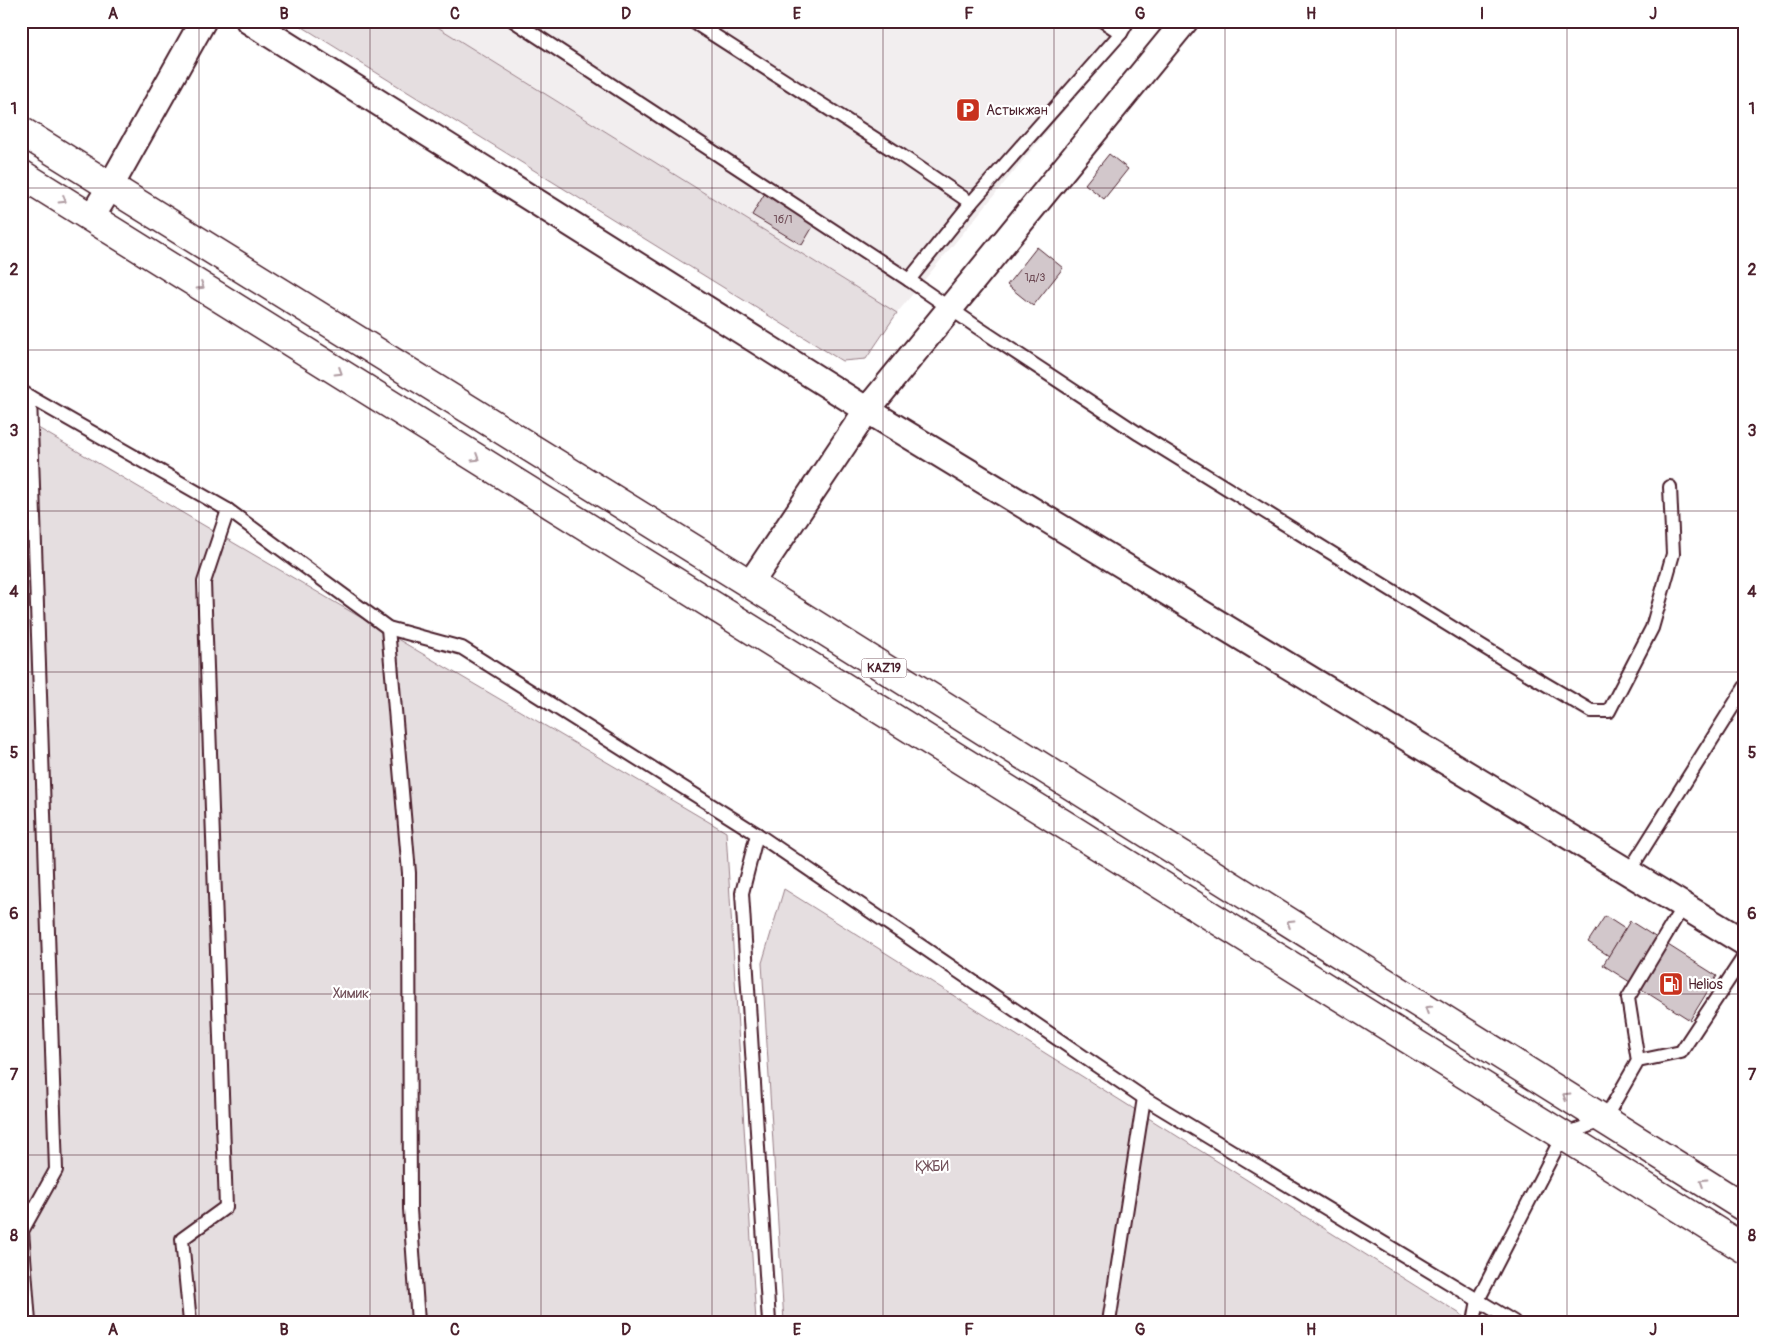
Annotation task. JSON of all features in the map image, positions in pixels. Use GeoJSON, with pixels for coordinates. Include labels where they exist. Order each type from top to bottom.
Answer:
{"type":"FeatureCollection","features":[{"type":"Feature","properties":{"kind":"highway","name":"KAZ19"},"geometry":{"type":"LineString","coordinates":[[21,131],[750,584],[1745,1208]]}},
{"type":"Feature","properties":{"kind":"highway","name":"KAZ19"},"geometry":{"type":"LineString","coordinates":[[21,174],[1745,1250]]}},
{"type":"Feature","properties":{"kind":"street"},"geometry":{"type":"LineString","coordinates":[[91,218],[204,21]]}},
{"type":"Feature","properties":{"kind":"street"},"geometry":{"type":"LineString","coordinates":[[249,21],[866,410],[1745,944]]}},
{"type":"Feature","properties":{"kind":"street"},"geometry":{"type":"LineString","coordinates":[[750,584],[866,410],[1185,21]]}},
{"type":"Feature","properties":{"kind":"lane"},"geometry":{"type":"LineString","coordinates":[[514,21],[909,280],[1139,434],[1508,662],[1591,711],[1609,710],[1652,628],[1673,554],[1670,487]]}},
{"type":"Feature","properties":{"kind":"lane"},"geometry":{"type":"LineString","coordinates":[[692,21],[902,156],[971,203]]}},
{"type":"Feature","properties":{"kind":"lane"},"geometry":{"type":"LineString","coordinates":[[1103,21],[1121,33]]}},
{"type":"Feature","properties":{"kind":"lane"},"geometry":{"type":"LineString","coordinates":[[909,280],[971,203],[1121,33],[1128,21]]}},
{"type":"Feature","properties":{"kind":"lane"},"geometry":{"type":"LineString","coordinates":[[25,394],[228,510],[388,628],[462,648],[757,834],[1144,1098],[1514,1322]]}},
{"type":"Feature","properties":{"kind":"lane"},"geometry":{"type":"LineString","coordinates":[[25,394],[56,1170],[22,1231],[29,1322]]}},
{"type":"Feature","properties":{"kind":"lane"},"geometry":{"type":"LineString","coordinates":[[190,1322],[182,1239],[226,1207],[204,582],[228,510]]}},
{"type":"Feature","properties":{"kind":"lane"},"geometry":{"type":"LineString","coordinates":[[388,628],[409,873],[410,1209],[418,1322]]}},
{"type":"Feature","properties":{"kind":"lane"},"geometry":{"type":"LineString","coordinates":[[1628,873],[1745,687]]}},
{"type":"Feature","properties":{"kind":"lane"},"geometry":{"type":"LineString","coordinates":[[757,834],[742,893],[769,1322]]}},
{"type":"Feature","properties":{"kind":"lane"},"geometry":{"type":"LineString","coordinates":[[1474,1322],[1478,1300],[1563,1135],[1604,1120],[1638,1061],[1628,998],[1683,906]]}},
{"type":"Feature","properties":{"kind":"lane"},"geometry":{"type":"LineString","coordinates":[[1638,1061],[1681,1052],[1745,955]]}},
{"type":"Feature","properties":{"kind":"lane"},"geometry":{"type":"LineString","coordinates":[[1109,1322],[1144,1098]]}},
{"type":"Feature","properties":{"kind":"shaded area"},"geometry":{"type":"Polygon","coordinates":[[[428,21],[1138,21],[897,313],[428,21]]]}},
{"type":"Feature","properties":{"kind":"green space"},"geometry":{"type":"Polygon","coordinates":[[[293,21],[428,21],[897,313],[866,359],[842,361],[293,21]]]}},
{"type":"Feature","properties":{"kind":"green space","name":"Химик"},"geometry":{"type":"Polygon","coordinates":[[[21,418],[726,832],[756,1322],[21,1322],[21,418]]]}},
{"type":"Feature","properties":{"kind":"green space","name":"ҚЖБИ"},"geometry":{"type":"Polygon","coordinates":[[[784,889],[1473,1322],[784,1322],[762,963],[784,889]]]}},
{"type":"Feature","properties":{"kind":"building"},"geometry":{"type":"Polygon","coordinates":[[[1109,154],[1128,169],[1104,199],[1085,184],[1109,154]]]}},
{"type":"Feature","properties":{"kind":"building"},"geometry":{"type":"Polygon","coordinates":[[[765,193],[815,223],[802,245],[752,215],[765,193]]]}},
{"type":"Feature","properties":{"kind":"building"},"geometry":{"type":"Polygon","coordinates":[[[1037,247],[1063,268],[1033,306],[1007,285],[1037,247]]]}},
{"type":"Feature","properties":{"kind":"building"},"geometry":{"type":"Polygon","coordinates":[[[1605,916],[1625,929],[1609,956],[1588,942],[1605,916]]]}},
{"type":"Feature","properties":{"kind":"building"},"geometry":{"type":"Polygon","coordinates":[[[1630,921],[1717,976],[1690,1020],[1603,965],[1630,921]]]}},
{"type":"Feature","properties":{"kind":"place","name":"Астыкжан"},"geometry":{"type":"Point","coordinates":[968,110]}},
{"type":"Feature","properties":{"kind":"place","name":"Helios"},"geometry":{"type":"Point","coordinates":[1671,984]}}]}
